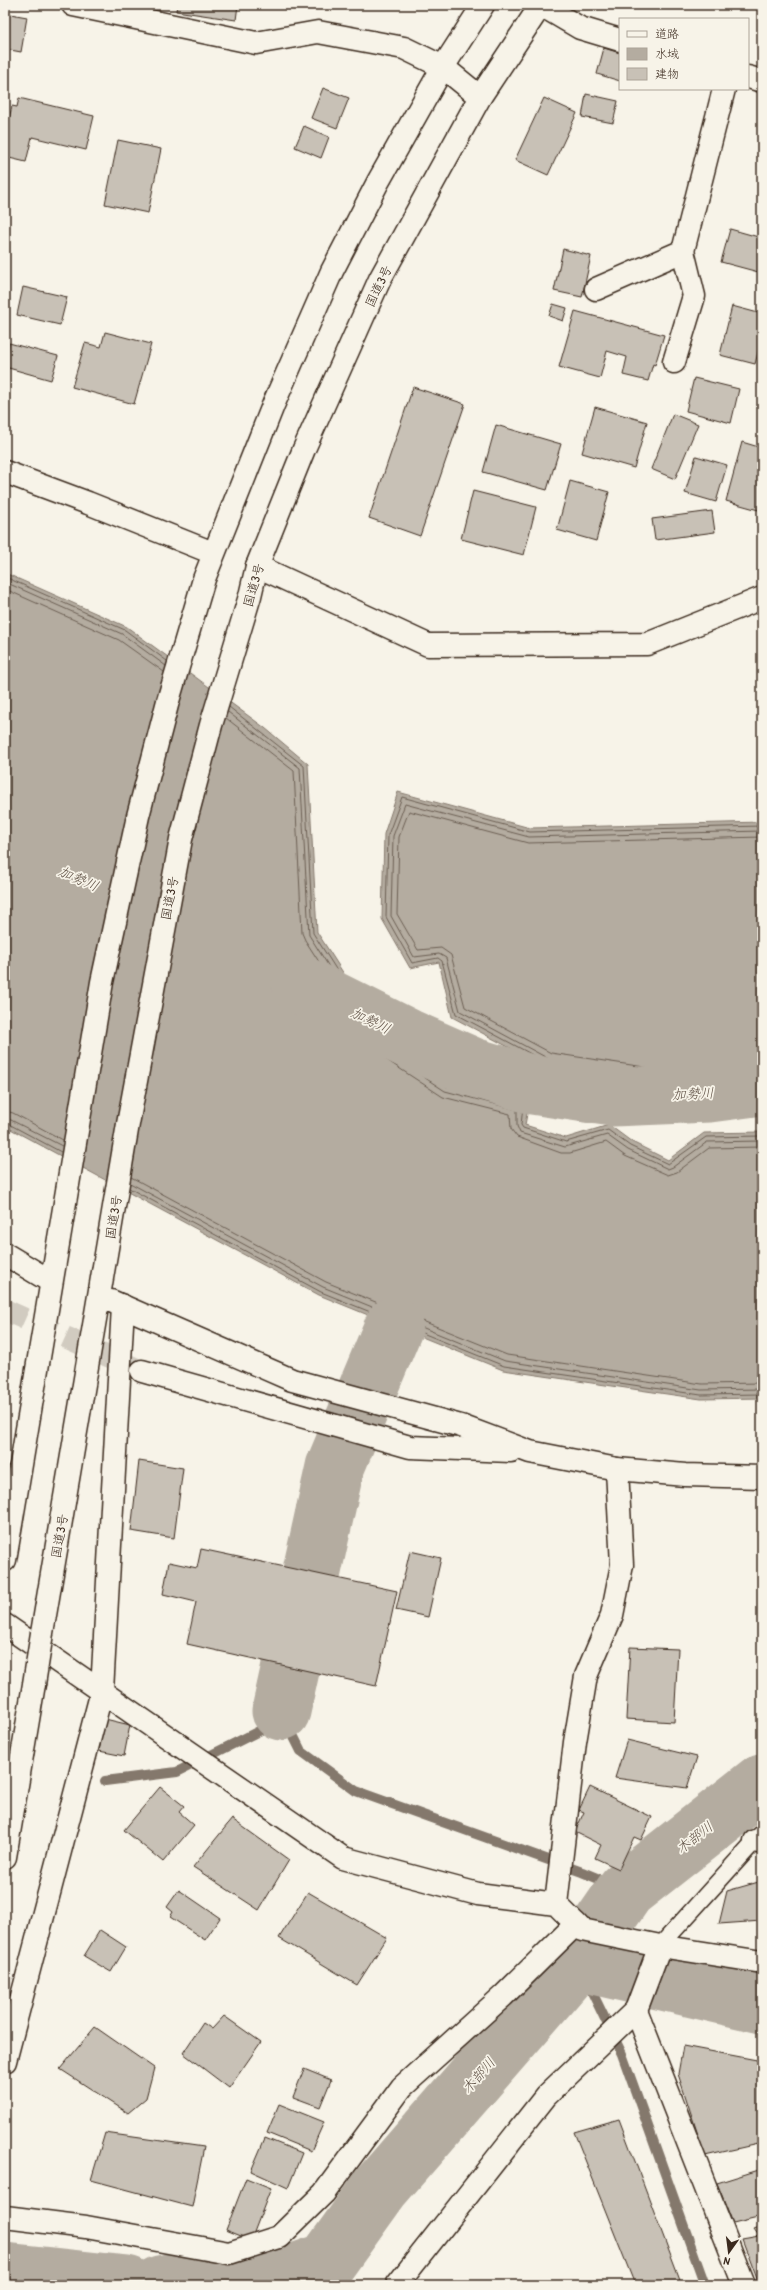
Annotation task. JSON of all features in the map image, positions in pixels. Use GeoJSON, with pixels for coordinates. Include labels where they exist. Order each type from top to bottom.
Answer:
{"type":"FeatureCollection","features":[{"type":"Feature","properties":{"kind":"main road"},"geometry":{"type":"LineString","coordinates":[[73,5],[256,43],[318,32],[404,48],[444,67],[480,97]]}},
{"type":"Feature","properties":{"kind":"main road"},"geometry":{"type":"LineString","coordinates":[[5,1560],[50,1281],[56,1257],[102,982],[134,831],[168,701],[204,579],[213,553],[274,403],[332,271],[378,182],[444,67],[483,5]]}},
{"type":"Feature","properties":{"kind":"main road"},"geometry":{"type":"LineString","coordinates":[[541,5],[580,28],[619,40]]}},
{"type":"Feature","properties":{"kind":"main road","name":"国道3号"},"geometry":{"type":"LineString","coordinates":[[5,1857],[153,983],[181,839],[211,724],[250,596],[257,566],[304,449],[380,279],[480,97],[541,5]]}},
{"type":"Feature","properties":{"kind":"main road"},"geometry":{"type":"LineString","coordinates":[[749,77],[762,81]]}},
{"type":"Feature","properties":{"kind":"main road"},"geometry":{"type":"LineString","coordinates":[[674,362],[694,296],[684,251],[724,90]]}},
{"type":"Feature","properties":{"kind":"main road"},"geometry":{"type":"LineString","coordinates":[[596,289],[684,251]]}},
{"type":"Feature","properties":{"kind":"main road"},"geometry":{"type":"LineString","coordinates":[[5,472],[88,503],[213,553]]}},
{"type":"Feature","properties":{"kind":"main road"},"geometry":{"type":"LineString","coordinates":[[257,566],[428,645],[647,644],[762,598]]}},
{"type":"Feature","properties":{"kind":"main road"},"geometry":{"type":"LineString","coordinates":[[5,1254],[50,1281]]}},
{"type":"Feature","properties":{"kind":"main road"},"geometry":{"type":"LineString","coordinates":[[101,1291],[123,1306],[292,1380],[461,1426],[530,1452]]}},
{"type":"Feature","properties":{"kind":"main road"},"geometry":{"type":"LineString","coordinates":[[5,2061],[102,1691],[123,1306]]}},
{"type":"Feature","properties":{"kind":"main road"},"geometry":{"type":"LineString","coordinates":[[142,1371],[410,1447],[530,1452],[617,1469],[685,1475],[762,1477]]}},
{"type":"Feature","properties":{"kind":"main road"},"geometry":{"type":"LineString","coordinates":[[556,1904],[575,1742],[586,1676],[612,1615],[622,1565],[617,1469]]}},
{"type":"Feature","properties":{"kind":"main road"},"geometry":{"type":"LineString","coordinates":[[5,1625],[343,1858],[478,1894],[556,1904],[579,1927],[660,1946],[762,1962]]}},
{"type":"Feature","properties":{"kind":"main road"},"geometry":{"type":"LineString","coordinates":[[5,2217],[86,2227],[229,2253],[279,2237],[324,2193],[402,2087],[579,1927]]}},
{"type":"Feature","properties":{"kind":"main road"},"geometry":{"type":"LineString","coordinates":[[397,2285],[546,2096],[636,2010],[660,1946]]}},
{"type":"Feature","properties":{"kind":"main road"},"geometry":{"type":"LineString","coordinates":[[636,2010],[744,2285]]}},
{"type":"Feature","properties":{"kind":"lane"},"geometry":{"type":"LineString","coordinates":[[660,1946],[760,1839]]}},
{"type":"Feature","properties":{"kind":"water"},"geometry":{"type":"Polygon","coordinates":[[[5,573],[127,627],[265,728],[308,764],[317,932],[389,1044],[449,1083],[529,1103],[525,1125],[566,1138],[609,1125],[632,1142],[668,1160],[704,1133],[762,1132],[762,1398],[701,1399],[503,1370],[319,1295],[5,1126],[5,573]]]}},
{"type":"Feature","properties":{"kind":"water"},"geometry":{"type":"Polygon","coordinates":[[[398,792],[530,828],[762,822],[762,1097],[752,1099],[546,1067],[452,1017],[439,962],[410,968],[382,919],[384,834],[398,792]]]}},
{"type":"Feature","properties":{"kind":"building"},"geometry":{"type":"Polygon","coordinates":[[[177,5],[238,5],[236,20],[176,11],[177,5]]]}},
{"type":"Feature","properties":{"kind":"building"},"geometry":{"type":"Polygon","coordinates":[[[5,13],[27,17],[21,52],[5,49],[5,13]]]}},
{"type":"Feature","properties":{"kind":"building"},"geometry":{"type":"Polygon","coordinates":[[[604,48],[619,53],[619,81],[597,74],[604,48]]]}},
{"type":"Feature","properties":{"kind":"building"},"geometry":{"type":"Polygon","coordinates":[[[323,88],[349,98],[337,128],[311,118],[323,88]]]}},
{"type":"Feature","properties":{"kind":"building"},"geometry":{"type":"Polygon","coordinates":[[[586,94],[618,101],[613,123],[582,117],[586,94]]]}},
{"type":"Feature","properties":{"kind":"building"},"geometry":{"type":"Polygon","coordinates":[[[19,98],[94,116],[86,150],[32,137],[26,162],[5,157],[5,135],[12,106],[17,107],[19,98]]]}},
{"type":"Feature","properties":{"kind":"building"},"geometry":{"type":"Polygon","coordinates":[[[544,98],[577,113],[548,175],[515,160],[544,98]]]}},
{"type":"Feature","properties":{"kind":"building"},"geometry":{"type":"Polygon","coordinates":[[[304,126],[329,137],[321,158],[295,147],[304,126]]]}},
{"type":"Feature","properties":{"kind":"building"},"geometry":{"type":"Polygon","coordinates":[[[118,140],[161,149],[148,213],[105,204],[118,140]]]}},
{"type":"Feature","properties":{"kind":"building"},"geometry":{"type":"Polygon","coordinates":[[[730,229],[762,238],[762,273],[721,262],[730,229]]]}},
{"type":"Feature","properties":{"kind":"building"},"geometry":{"type":"Polygon","coordinates":[[[563,249],[591,256],[582,297],[554,291],[563,249]]]}},
{"type":"Feature","properties":{"kind":"building"},"geometry":{"type":"Polygon","coordinates":[[[23,287],[67,297],[60,325],[17,315],[23,287]]]}},
{"type":"Feature","properties":{"kind":"building"},"geometry":{"type":"Polygon","coordinates":[[[553,304],[567,308],[563,321],[549,316],[553,304]]]}},
{"type":"Feature","properties":{"kind":"building"},"geometry":{"type":"Polygon","coordinates":[[[732,306],[762,314],[762,337],[755,364],[720,355],[732,306]]]}},
{"type":"Feature","properties":{"kind":"building"},"geometry":{"type":"Polygon","coordinates":[[[575,311],[664,335],[655,365],[653,364],[648,381],[623,375],[627,357],[607,351],[600,378],[559,367],[575,311]]]}},
{"type":"Feature","properties":{"kind":"building"},"geometry":{"type":"Polygon","coordinates":[[[105,332],[151,344],[134,404],[72,387],[85,343],[101,347],[105,332]]]}},
{"type":"Feature","properties":{"kind":"building"},"geometry":{"type":"Polygon","coordinates":[[[9,343],[58,356],[51,380],[5,367],[9,343]]]}},
{"type":"Feature","properties":{"kind":"building"},"geometry":{"type":"Polygon","coordinates":[[[694,378],[739,389],[731,423],[686,411],[694,378]]]}},
{"type":"Feature","properties":{"kind":"building"},"geometry":{"type":"Polygon","coordinates":[[[413,387],[465,404],[420,536],[369,518],[413,387]]]}},
{"type":"Feature","properties":{"kind":"building"},"geometry":{"type":"Polygon","coordinates":[[[595,407],[647,422],[634,468],[582,453],[595,407]]]}},
{"type":"Feature","properties":{"kind":"building"},"geometry":{"type":"Polygon","coordinates":[[[673,414],[698,424],[675,479],[651,469],[673,414]]]}},
{"type":"Feature","properties":{"kind":"building"},"geometry":{"type":"Polygon","coordinates":[[[496,425],[561,444],[547,490],[483,472],[496,425]]]}},
{"type":"Feature","properties":{"kind":"building"},"geometry":{"type":"Polygon","coordinates":[[[742,442],[762,448],[762,511],[726,501],[742,442]]]}},
{"type":"Feature","properties":{"kind":"building"},"geometry":{"type":"Polygon","coordinates":[[[696,456],[727,465],[716,502],[685,493],[696,456]]]}},
{"type":"Feature","properties":{"kind":"building"},"geometry":{"type":"Polygon","coordinates":[[[570,481],[609,492],[596,541],[557,530],[570,481]]]}},
{"type":"Feature","properties":{"kind":"building"},"geometry":{"type":"Polygon","coordinates":[[[473,491],[536,507],[524,555],[461,539],[473,491]]]}},
{"type":"Feature","properties":{"kind":"building"},"geometry":{"type":"Polygon","coordinates":[[[712,511],[715,532],[655,540],[652,519],[712,511]]]}},
{"type":"Feature","properties":{"kind":"building"},"geometry":{"type":"Polygon","coordinates":[[[139,1461],[183,1468],[174,1538],[131,1531],[139,1461]]]}},
{"type":"Feature","properties":{"kind":"building"},"geometry":{"type":"Polygon","coordinates":[[[201,1549],[397,1591],[376,1686],[187,1644],[196,1602],[163,1594],[169,1562],[197,1568],[201,1549]]]}},
{"type":"Feature","properties":{"kind":"building"},"geometry":{"type":"Polygon","coordinates":[[[410,1551],[441,1558],[428,1617],[396,1610],[410,1551]]]}},
{"type":"Feature","properties":{"kind":"building"},"geometry":{"type":"Polygon","coordinates":[[[630,1647],[678,1649],[674,1722],[626,1719],[630,1647]]]}},
{"type":"Feature","properties":{"kind":"building"},"geometry":{"type":"Polygon","coordinates":[[[105,1719],[130,1725],[124,1756],[99,1751],[105,1719]]]}},
{"type":"Feature","properties":{"kind":"building"},"geometry":{"type":"Polygon","coordinates":[[[627,1740],[697,1757],[687,1788],[615,1778],[627,1740]]]}},
{"type":"Feature","properties":{"kind":"building"},"geometry":{"type":"Polygon","coordinates":[[[160,1787],[184,1806],[179,1812],[194,1825],[163,1862],[124,1830],[160,1787]]]}},
{"type":"Feature","properties":{"kind":"building"},"geometry":{"type":"Polygon","coordinates":[[[590,1787],[652,1817],[641,1840],[634,1837],[619,1869],[595,1858],[601,1845],[575,1832],[584,1812],[579,1810],[590,1787]]]}},
{"type":"Feature","properties":{"kind":"building"},"geometry":{"type":"Polygon","coordinates":[[[232,1819],[289,1860],[259,1910],[193,1867],[232,1819]]]}},
{"type":"Feature","properties":{"kind":"building"},"geometry":{"type":"Polygon","coordinates":[[[762,1881],[762,1921],[719,1924],[727,1891],[762,1881]]]}},
{"type":"Feature","properties":{"kind":"building"},"geometry":{"type":"Polygon","coordinates":[[[179,1890],[220,1918],[205,1940],[170,1917],[173,1912],[167,1907],[179,1890]]]}},
{"type":"Feature","properties":{"kind":"building"},"geometry":{"type":"Polygon","coordinates":[[[308,1892],[387,1938],[357,1985],[279,1938],[308,1892]]]}},
{"type":"Feature","properties":{"kind":"building"},"geometry":{"type":"Polygon","coordinates":[[[100,1930],[126,1947],[111,1972],[84,1956],[100,1930]]]}},
{"type":"Feature","properties":{"kind":"building"},"geometry":{"type":"Polygon","coordinates":[[[224,2016],[261,2042],[229,2088],[183,2053],[203,2023],[212,2029],[224,2016]]]}},
{"type":"Feature","properties":{"kind":"building"},"geometry":{"type":"Polygon","coordinates":[[[95,2027],[154,2068],[146,2098],[128,2113],[60,2069],[95,2027]]]}},
{"type":"Feature","properties":{"kind":"building"},"geometry":{"type":"Polygon","coordinates":[[[683,2046],[762,2061],[762,2143],[705,2156],[678,2074],[683,2046]]]}},
{"type":"Feature","properties":{"kind":"building"},"geometry":{"type":"Polygon","coordinates":[[[304,2069],[331,2080],[320,2107],[293,2097],[304,2069]]]}},
{"type":"Feature","properties":{"kind":"building"},"geometry":{"type":"Polygon","coordinates":[[[279,2104],[324,2122],[311,2151],[267,2133],[279,2104]]]}},
{"type":"Feature","properties":{"kind":"building"},"geometry":{"type":"Polygon","coordinates":[[[619,2119],[681,2283],[635,2285],[574,2132],[619,2119]]]}},
{"type":"Feature","properties":{"kind":"building"},"geometry":{"type":"Polygon","coordinates":[[[105,2133],[204,2147],[192,2207],[91,2180],[105,2133]]]}},
{"type":"Feature","properties":{"kind":"building"},"geometry":{"type":"Polygon","coordinates":[[[265,2138],[302,2153],[288,2188],[251,2171],[265,2138]]]}},
{"type":"Feature","properties":{"kind":"building"},"geometry":{"type":"Polygon","coordinates":[[[762,2169],[762,2216],[733,2223],[717,2183],[762,2169]]]}},
{"type":"Feature","properties":{"kind":"building"},"geometry":{"type":"Polygon","coordinates":[[[246,2178],[271,2188],[251,2240],[226,2230],[246,2178]]]}},
{"type":"Feature","properties":{"kind":"building"},"geometry":{"type":"Polygon","coordinates":[[[762,2226],[762,2283],[759,2284],[742,2239],[759,2236],[754,2229],[762,2226]]]}},
{"type":"Feature","properties":{"kind":"waterway","name":"加勢川"},"geometry":{"type":"LineString","coordinates":[[301,985],[407,1038],[473,1067],[533,1085],[613,1097],[709,1093],[762,1086]]}},
{"type":"Feature","properties":{"kind":"waterway"},"geometry":{"type":"LineString","coordinates":[[281,1711],[335,1467],[394,1326]]}},
{"type":"Feature","properties":{"kind":"waterway"},"geometry":{"type":"LineString","coordinates":[[105,1781],[177,1772],[267,1727],[281,1711],[301,1751],[356,1791],[582,1872],[626,1890]]}},
{"type":"Feature","properties":{"kind":"waterway","name":"木部川"},"geometry":{"type":"LineString","coordinates":[[160,2285],[194,2278],[243,2281],[292,2274],[327,2262],[380,2188],[577,1961],[626,1890],[762,1783]]}},
{"type":"Feature","properties":{"kind":"waterway"},"geometry":{"type":"LineString","coordinates":[[577,1961],[622,2054],[705,2285]]}},
{"type":"Feature","properties":{"kind":"waterway"},"geometry":{"type":"LineString","coordinates":[[577,1961],[762,2004]]}},
{"type":"Feature","properties":{"kind":"waterway","name":"木部川"},"geometry":{"type":"LineString","coordinates":[[5,2272],[127,2285]]}},
{"type":"Feature","properties":{"kind":"tunnel"},"geometry":{"type":"LineString","coordinates":[[5,1310],[137,1369]]}}]}
